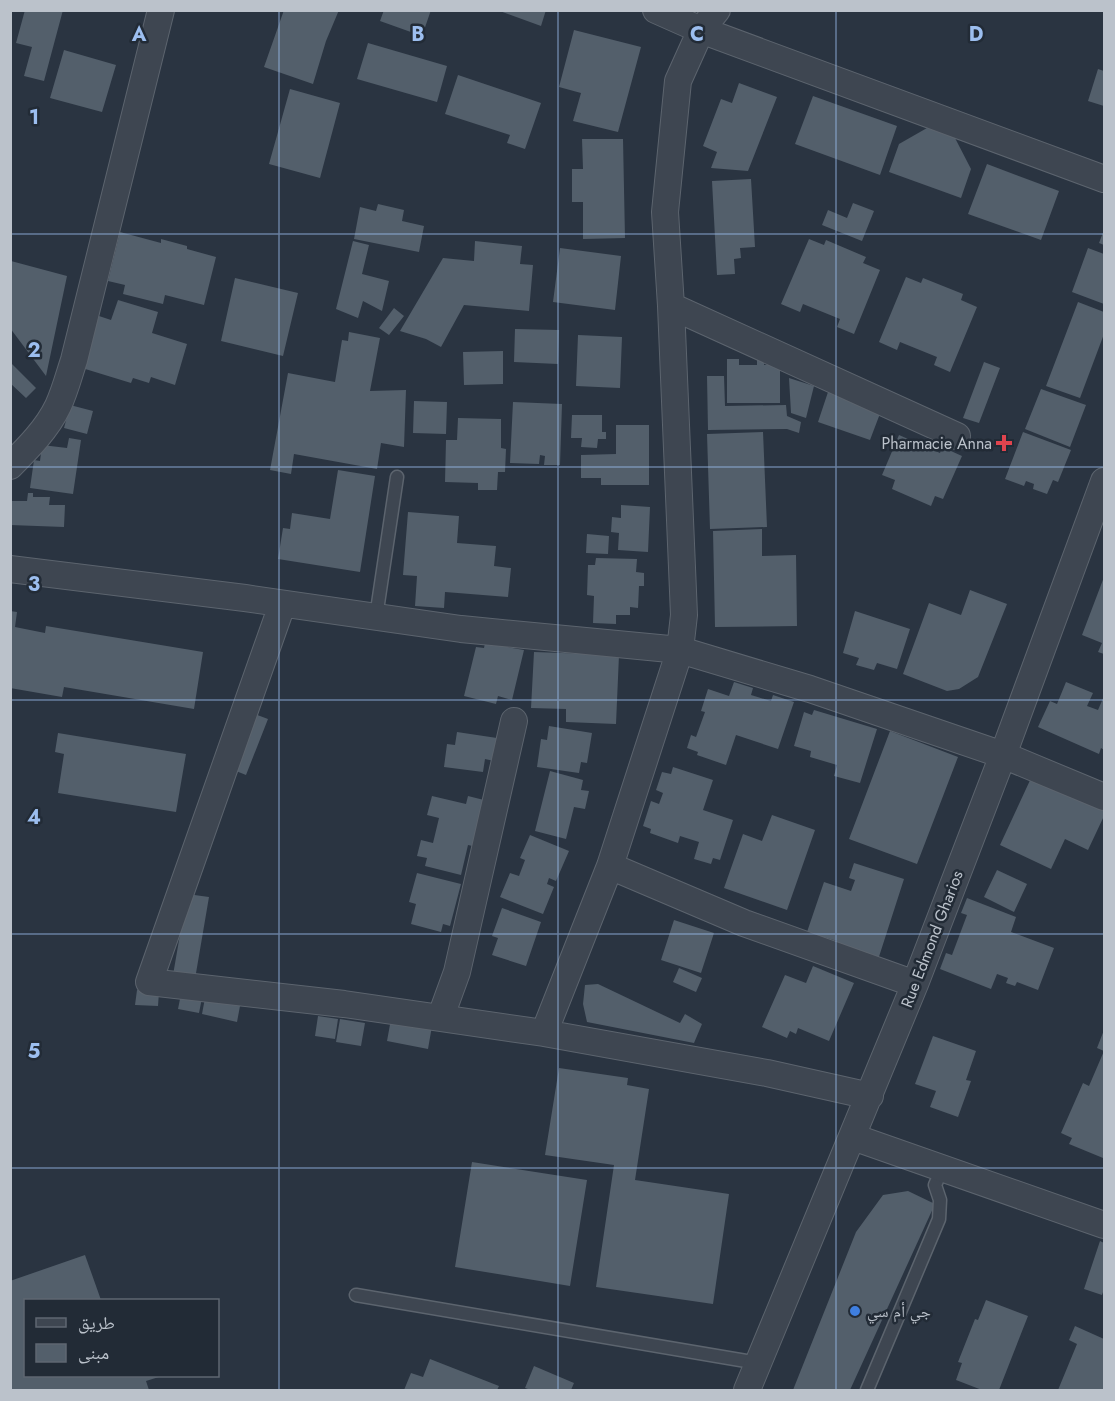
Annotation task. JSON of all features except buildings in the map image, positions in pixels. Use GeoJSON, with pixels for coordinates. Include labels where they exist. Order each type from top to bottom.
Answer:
{"type":"FeatureCollection","features":[{"type":"Feature","properties":{"kind":"street"},"geometry":{"type":"LineString","coordinates":[[10,466],[44,428],[58,408],[74,360],[161,10]]}},
{"type":"Feature","properties":{"kind":"street"},"geometry":{"type":"LineString","coordinates":[[656,10],[709,20],[1104,179]]}},
{"type":"Feature","properties":{"kind":"street"},"geometry":{"type":"LineString","coordinates":[[544,1033],[610,866],[680,650],[684,615],[665,212],[678,81],[709,20]]}},
{"type":"Feature","properties":{"kind":"street"},"geometry":{"type":"LineString","coordinates":[[671,306],[865,392],[957,436]]}},
{"type":"Feature","properties":{"kind":"street","name":"Rue Edmond Gharios"},"geometry":{"type":"LineString","coordinates":[[747,1390],[915,984],[1003,755],[1104,481]]}},
{"type":"Feature","properties":{"kind":"street"},"geometry":{"type":"LineString","coordinates":[[10,569],[245,598],[461,629],[680,650],[810,689],[1003,755],[1104,797]]}},
{"type":"Feature","properties":{"kind":"street"},"geometry":{"type":"LineString","coordinates":[[282,605],[149,982],[441,1016],[767,1073],[870,1096]]}},
{"type":"Feature","properties":{"kind":"street"},"geometry":{"type":"LineString","coordinates":[[441,1016],[457,972],[514,721]]}},
{"type":"Feature","properties":{"kind":"street"},"geometry":{"type":"LineString","coordinates":[[610,866],[744,923],[915,984]]}},
{"type":"Feature","properties":{"kind":"street"},"geometry":{"type":"LineString","coordinates":[[853,1137],[1104,1225]]}},
{"type":"Feature","properties":{"kind":"lane"},"geometry":{"type":"LineString","coordinates":[[376,617],[397,477]]}},
{"type":"Feature","properties":{"kind":"lane"},"geometry":{"type":"LineString","coordinates":[[867,1390],[939,1220],[940,1200],[936,1185],[942,1168]]}},
{"type":"Feature","properties":{"kind":"lane"},"geometry":{"type":"LineString","coordinates":[[356,1295],[758,1363]]}},
{"type":"Feature","properties":{"kind":"place","name":"Pharmacie Anna"},"geometry":{"type":"Point","coordinates":[1004,443]}},
{"type":"Feature","properties":{"kind":"place","name":"جي أم سي"},"geometry":{"type":"Point","coordinates":[855,1311]}}]}
